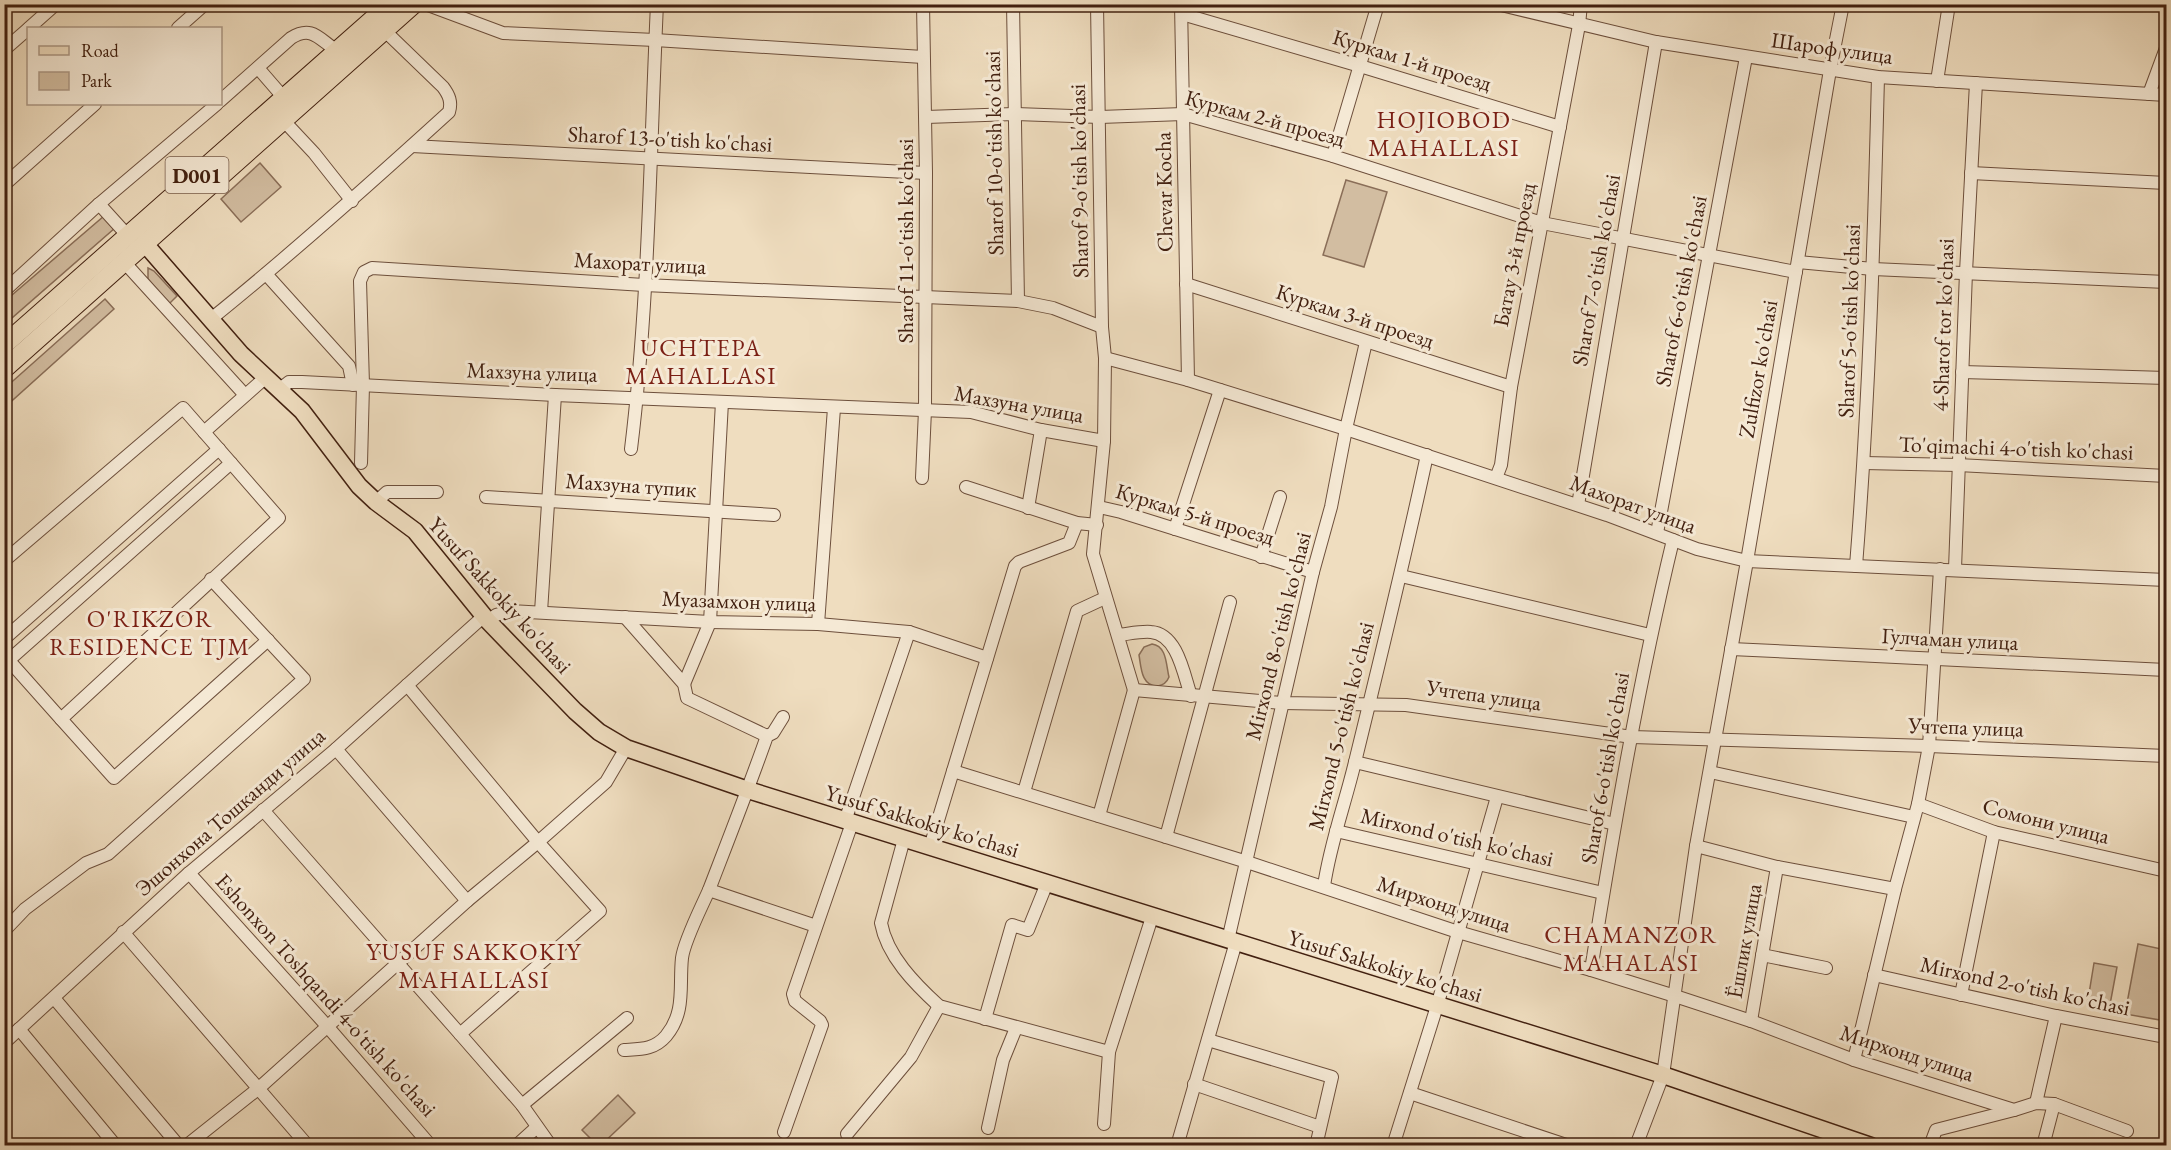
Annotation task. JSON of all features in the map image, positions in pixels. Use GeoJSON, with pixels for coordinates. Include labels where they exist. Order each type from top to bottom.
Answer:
{"type":"FeatureCollection","features":[{"type":"Feature","properties":{"kind":"highway","name":"D001"},"geometry":{"type":"LineString","coordinates":[[12,346],[125,263],[284,121],[390,4]]}},
{"type":"Feature","properties":{"kind":"highway","name":"D001"},"geometry":{"type":"LineString","coordinates":[[4,369],[12,346],[128,236],[285,98],[385,31],[414,4]]}},
{"type":"Feature","properties":{"kind":"main road","name":"Yusuf Sakkokiy ko'chasi"},"geometry":{"type":"LineString","coordinates":[[146,244],[211,319],[309,419],[353,480],[376,502],[421,537],[486,618],[581,717],[599,732],[626,748],[849,822],[1663,1075],[1871,1146]]}},
{"type":"Feature","properties":{"kind":"street"},"geometry":{"type":"LineString","coordinates":[[31,27],[56,4]]}},
{"type":"Feature","properties":{"kind":"street"},"geometry":{"type":"LineString","coordinates":[[179,27],[205,4]]}},
{"type":"Feature","properties":{"kind":"street"},"geometry":{"type":"LineString","coordinates":[[425,4],[503,33],[655,39],[924,57]]}},
{"type":"Feature","properties":{"kind":"street"},"geometry":{"type":"LineString","coordinates":[[631,449],[637,397],[644,285],[657,4]]}},
{"type":"Feature","properties":{"kind":"street","name":"Sharof 11-o'tish ko'chasi"},"geometry":{"type":"LineString","coordinates":[[922,478],[926,298],[926,117],[923,4]]}},
{"type":"Feature","properties":{"kind":"street","name":"Sharof 10-o'tish ko'chasi"},"geometry":{"type":"LineString","coordinates":[[1013,4],[1018,301]]}},
{"type":"Feature","properties":{"kind":"street","name":"Sharof 9-o'tish ko'chasi"},"geometry":{"type":"LineString","coordinates":[[1097,4],[1102,327],[1105,357]]}},
{"type":"Feature","properties":{"kind":"street"},"geometry":{"type":"LineString","coordinates":[[1333,156],[1378,4]]}},
{"type":"Feature","properties":{"kind":"street","name":"Шароф улица"},"geometry":{"type":"LineString","coordinates":[[1497,4],[1656,42],[1878,77],[2166,95]]}},
{"type":"Feature","properties":{"kind":"street","name":"Батау 3-й проезд"},"geometry":{"type":"LineString","coordinates":[[1496,478],[1502,465],[1511,387],[1579,25],[1581,4]]}},
{"type":"Feature","properties":{"kind":"street","name":"Zulfizor ko'chasi"},"geometry":{"type":"LineString","coordinates":[[1636,1146],[1663,1075],[1696,846],[1843,4]]}},
{"type":"Feature","properties":{"kind":"street"},"geometry":{"type":"LineString","coordinates":[[1937,81],[1949,4]]}},
{"type":"Feature","properties":{"kind":"street","name":"Куркам 1-й проезд"},"geometry":{"type":"LineString","coordinates":[[1182,9],[1560,127]]}},
{"type":"Feature","properties":{"kind":"street","name":"Chevar Kocha"},"geometry":{"type":"LineString","coordinates":[[1182,9],[1188,380]]}},
{"type":"Feature","properties":{"kind":"street"},"geometry":{"type":"LineString","coordinates":[[4,50],[27,31]]}},
{"type":"Feature","properties":{"kind":"street"},"geometry":{"type":"LineString","coordinates":[[222,98],[291,38],[301,32],[306,31],[314,35],[343,58]]}},
{"type":"Feature","properties":{"kind":"street"},"geometry":{"type":"LineString","coordinates":[[211,319],[352,201],[448,112],[451,106],[449,95],[443,87],[385,31]]}},
{"type":"Feature","properties":{"kind":"street","name":"Sharof 7-o'tish ko'chasi"},"geometry":{"type":"LineString","coordinates":[[1578,505],[1656,42]]}},
{"type":"Feature","properties":{"kind":"street"},"geometry":{"type":"LineString","coordinates":[[2149,94],[2166,48]]}},
{"type":"Feature","properties":{"kind":"street","name":"Sharof 6-o'tish ko'chasi"},"geometry":{"type":"LineString","coordinates":[[1657,533],[1746,57]]}},
{"type":"Feature","properties":{"kind":"street"},"geometry":{"type":"LineString","coordinates":[[258,68],[285,98]]}},
{"type":"Feature","properties":{"kind":"street","name":"Sharof 5-o'tish ko'chasi"},"geometry":{"type":"LineString","coordinates":[[1856,566],[1864,463],[1873,269],[1878,77]]}},
{"type":"Feature","properties":{"kind":"street","name":"4-Sharof tor ko'chasi"},"geometry":{"type":"LineString","coordinates":[[1955,569],[1966,272],[1976,83]]}},
{"type":"Feature","properties":{"kind":"street"},"geometry":{"type":"LineString","coordinates":[[4,185],[94,105]]}},
{"type":"Feature","properties":{"kind":"street"},"geometry":{"type":"LineString","coordinates":[[4,291],[99,204],[216,105]]}},
{"type":"Feature","properties":{"kind":"street","name":"Куркам 2-й проезд"},"geometry":{"type":"LineString","coordinates":[[926,117],[1014,114],[1100,117],[1183,114],[1333,156],[1542,223],[1708,255],[1797,267],[1966,272],[2166,282]]}},
{"type":"Feature","properties":{"kind":"street"},"geometry":{"type":"LineString","coordinates":[[284,121],[314,153],[352,201]]}},
{"type":"Feature","properties":{"kind":"street","name":"Sharof 13-o'tish ko'chasi"},"geometry":{"type":"LineString","coordinates":[[412,146],[926,173]]}},
{"type":"Feature","properties":{"kind":"street"},"geometry":{"type":"LineString","coordinates":[[1971,173],[2166,183]]}},
{"type":"Feature","properties":{"kind":"street"},"geometry":{"type":"LineString","coordinates":[[99,204],[128,236]]}},
{"type":"Feature","properties":{"kind":"street"},"geometry":{"type":"LineString","coordinates":[[125,263],[245,395]]}},
{"type":"Feature","properties":{"kind":"street","name":"Махорат улица"},"geometry":{"type":"LineString","coordinates":[[361,463],[358,385],[360,281],[364,273],[372,268],[644,285],[1018,301],[1061,310],[1102,327]]}},
{"type":"Feature","properties":{"kind":"street"},"geometry":{"type":"LineString","coordinates":[[266,274],[349,366],[358,385]]}},
{"type":"Feature","properties":{"kind":"street","name":"Куркам 3-й проезд"},"geometry":{"type":"LineString","coordinates":[[1186,284],[1511,387]]}},
{"type":"Feature","properties":{"kind":"street","name":"Mirxond 8-o'tish ko'chasi"},"geometry":{"type":"LineString","coordinates":[[1177,1146],[1208,1040],[1232,941],[1282,703],[1312,572],[1331,507],[1366,342]]}},
{"type":"Feature","properties":{"kind":"street"},"geometry":{"type":"LineString","coordinates":[[1100,816],[1134,690],[1093,554],[1104,441],[1105,357]]}},
{"type":"Feature","properties":{"kind":"street","name":"Махорат улица"},"geometry":{"type":"LineString","coordinates":[[1105,357],[1346,429],[1578,505],[1697,549],[1747,561],[2166,580]]}},
{"type":"Feature","properties":{"kind":"street"},"geometry":{"type":"LineString","coordinates":[[1962,372],[2166,378]]}},
{"type":"Feature","properties":{"kind":"street"},"geometry":{"type":"LineString","coordinates":[[204,432],[266,377]]}},
{"type":"Feature","properties":{"kind":"street","name":"Махзуна улица"},"geometry":{"type":"LineString","coordinates":[[280,389],[289,382],[834,408],[971,412],[1041,430],[1104,441]]}},
{"type":"Feature","properties":{"kind":"street"},"geometry":{"type":"LineString","coordinates":[[1175,529],[1220,390]]}},
{"type":"Feature","properties":{"kind":"street"},"geometry":{"type":"LineString","coordinates":[[541,612],[555,395]]}},
{"type":"Feature","properties":{"kind":"street"},"geometry":{"type":"LineString","coordinates":[[684,684],[710,622],[722,402]]}},
{"type":"Feature","properties":{"kind":"street"},"geometry":{"type":"LineString","coordinates":[[4,561],[183,408],[279,518],[61,718]]}},
{"type":"Feature","properties":{"kind":"street"},"geometry":{"type":"LineString","coordinates":[[818,624],[834,408]]}},
{"type":"Feature","properties":{"kind":"street"},"geometry":{"type":"LineString","coordinates":[[1028,508],[1041,430]]}},
{"type":"Feature","properties":{"kind":"street"},"geometry":{"type":"LineString","coordinates":[[4,639],[219,449]]}},
{"type":"Feature","properties":{"kind":"street","name":"Mirxond 5-o'tish ko'chasi"},"geometry":{"type":"LineString","coordinates":[[1324,886],[1328,862],[1401,576],[1427,455]]}},
{"type":"Feature","properties":{"kind":"street"},"geometry":{"type":"LineString","coordinates":[[231,462],[7,658],[114,778],[268,640]]}},
{"type":"Feature","properties":{"kind":"street","name":"To'qimachi 4-o'tish ko'chasi"},"geometry":{"type":"LineString","coordinates":[[1864,463],[1958,465],[2166,476]]}},
{"type":"Feature","properties":{"kind":"street"},"geometry":{"type":"LineString","coordinates":[[966,487],[1077,523],[1097,525]]}},
{"type":"Feature","properties":{"kind":"street"},"geometry":{"type":"LineString","coordinates":[[376,502],[387,492],[437,492]]}},
{"type":"Feature","properties":{"kind":"street"},"geometry":{"type":"LineString","coordinates":[[1261,557],[1280,497]]}},
{"type":"Feature","properties":{"kind":"street","name":"Махзуна тупик"},"geometry":{"type":"LineString","coordinates":[[486,498],[774,515]]}},
{"type":"Feature","properties":{"kind":"street","name":"Куркам 5-й проезд"},"geometry":{"type":"LineString","coordinates":[[1099,507],[1312,572]]}},
{"type":"Feature","properties":{"kind":"street"},"geometry":{"type":"LineString","coordinates":[[930,847],[1015,566],[1018,562],[1070,543],[1077,523]]}},
{"type":"Feature","properties":{"kind":"street","name":"Sharof 6-o'tish ko'chasi"},"geometry":{"type":"LineString","coordinates":[[1591,970],[1650,635],[1673,540]]}},
{"type":"Feature","properties":{"kind":"street"},"geometry":{"type":"LineString","coordinates":[[1854,1060],[1916,810],[1929,746],[1940,569]]}},
{"type":"Feature","properties":{"kind":"street"},"geometry":{"type":"LineString","coordinates":[[1401,576],[1650,635]]}},
{"type":"Feature","properties":{"kind":"street"},"geometry":{"type":"LineString","coordinates":[[4,931],[25,909],[86,863],[108,854],[304,679],[211,579]]}},
{"type":"Feature","properties":{"kind":"street"},"geometry":{"type":"LineString","coordinates":[[1024,792],[1077,611],[1105,598]]}},
{"type":"Feature","properties":{"kind":"street"},"geometry":{"type":"LineString","coordinates":[[1166,837],[1230,602]]}},
{"type":"Feature","properties":{"kind":"street","name":"Муазамхон улица"},"geometry":{"type":"LineString","coordinates":[[486,618],[510,611],[710,622],[818,624],[909,632],[987,658]]}},
{"type":"Feature","properties":{"kind":"street"},"geometry":{"type":"LineString","coordinates":[[625,617],[684,684],[687,698],[767,736]]}},
{"type":"Feature","properties":{"kind":"street","name":"Эшонхона Тошканди улица"},"geometry":{"type":"LineString","coordinates":[[4,1042],[189,873],[486,618]]}},
{"type":"Feature","properties":{"kind":"street"},"geometry":{"type":"LineString","coordinates":[[784,1132],[822,1025],[795,1001],[793,994],[909,632]]}},
{"type":"Feature","properties":{"kind":"street"},"geometry":{"type":"LineString","coordinates":[[1118,635],[1150,632],[1166,638],[1176,654],[1191,696]]}},
{"type":"Feature","properties":{"kind":"street","name":"Гулчаман улица"},"geometry":{"type":"LineString","coordinates":[[1731,649],[2166,670]]}},
{"type":"Feature","properties":{"kind":"street"},"geometry":{"type":"LineString","coordinates":[[407,685],[538,842],[600,912],[460,1034]]}},
{"type":"Feature","properties":{"kind":"street","name":"Учтепа улица"},"geometry":{"type":"LineString","coordinates":[[1134,690],[1282,703],[1406,705],[1632,737],[2166,756]]}},
{"type":"Feature","properties":{"kind":"street"},"geometry":{"type":"LineString","coordinates":[[624,1050],[643,1050],[656,1045],[666,1036],[677,1017],[682,1000],[682,955],[748,790],[767,736],[773,733],[783,717]]}},
{"type":"Feature","properties":{"kind":"street"},"geometry":{"type":"LineString","coordinates":[[186,1146],[259,1088],[466,901],[606,782],[626,748]]}},
{"type":"Feature","properties":{"kind":"street"},"geometry":{"type":"LineString","coordinates":[[336,749],[466,901]]}},
{"type":"Feature","properties":{"kind":"street"},"geometry":{"type":"LineString","coordinates":[[1355,762],[1615,824]]}},
{"type":"Feature","properties":{"kind":"street","name":"Мирхонд улица"},"geometry":{"type":"LineString","coordinates":[[953,771],[1324,886],[1458,932],[1675,996],[1854,1060],[2014,1110]]}},
{"type":"Feature","properties":{"kind":"street","name":"Сомони улица"},"geometry":{"type":"LineString","coordinates":[[1710,772],[1916,810],[1994,832],[2166,871]]}},
{"type":"Feature","properties":{"kind":"street"},"geometry":{"type":"LineString","coordinates":[[1394,1146],[1497,797]]}},
{"type":"Feature","properties":{"kind":"street"},"geometry":{"type":"LineString","coordinates":[[263,810],[522,1105],[551,1146]]}},
{"type":"Feature","properties":{"kind":"street","name":"Mirxond o'tish ko'chasi"},"geometry":{"type":"LineString","coordinates":[[1336,831],[1603,893]]}},
{"type":"Feature","properties":{"kind":"street"},"geometry":{"type":"LineString","coordinates":[[1961,995],[1994,832]]}},
{"type":"Feature","properties":{"kind":"street"},"geometry":{"type":"LineString","coordinates":[[904,839],[881,923],[883,934],[907,973],[939,1006],[1109,1052]]}},
{"type":"Feature","properties":{"kind":"street"},"geometry":{"type":"LineString","coordinates":[[1696,846],[1777,867],[1895,890]]}},
{"type":"Feature","properties":{"kind":"street","name":"Ёшлик улица"},"geometry":{"type":"LineString","coordinates":[[1751,1022],[1777,867]]}},
{"type":"Feature","properties":{"kind":"street","name":"Eshonxon Toshqandi 4-o'tish ko'chasi"},"geometry":{"type":"LineString","coordinates":[[189,873],[431,1146]]}},
{"type":"Feature","properties":{"kind":"street"},"geometry":{"type":"LineString","coordinates":[[985,1019],[1012,925],[1028,930],[1047,883]]}},
{"type":"Feature","properties":{"kind":"street"},"geometry":{"type":"LineString","coordinates":[[709,890],[816,926]]}},
{"type":"Feature","properties":{"kind":"street"},"geometry":{"type":"LineString","coordinates":[[1104,1124],[1109,1052],[1152,917]]}},
{"type":"Feature","properties":{"kind":"street"},"geometry":{"type":"LineString","coordinates":[[123,932],[308,1146]]}},
{"type":"Feature","properties":{"kind":"street"},"geometry":{"type":"LineString","coordinates":[[1762,955],[1826,968]]}},
{"type":"Feature","properties":{"kind":"street","name":"Mirxond 2-o'tish ko'chasi"},"geometry":{"type":"LineString","coordinates":[[1874,975],[2056,1016],[2166,1037]]}},
{"type":"Feature","properties":{"kind":"street"},"geometry":{"type":"LineString","coordinates":[[54,998],[179,1146]]}},
{"type":"Feature","properties":{"kind":"street"},"geometry":{"type":"LineString","coordinates":[[847,1134],[910,1057],[939,1006]]}},
{"type":"Feature","properties":{"kind":"street"},"geometry":{"type":"LineString","coordinates":[[2036,1103],[2056,1016]]}},
{"type":"Feature","properties":{"kind":"street"},"geometry":{"type":"LineString","coordinates":[[522,1105],[627,1018]]}},
{"type":"Feature","properties":{"kind":"street"},"geometry":{"type":"LineString","coordinates":[[988,1128],[1003,1060],[1016,1028]]}},
{"type":"Feature","properties":{"kind":"street"},"geometry":{"type":"LineString","coordinates":[[19,1029],[116,1146]]}},
{"type":"Feature","properties":{"kind":"street"},"geometry":{"type":"LineString","coordinates":[[1208,1040],[1332,1077],[1316,1146]]}},
{"type":"Feature","properties":{"kind":"street"},"geometry":{"type":"LineString","coordinates":[[1194,1084],[1320,1127]]}},
{"type":"Feature","properties":{"kind":"street"},"geometry":{"type":"LineString","coordinates":[[1410,1093],[1569,1146]]}},
{"type":"Feature","properties":{"kind":"street"},"geometry":{"type":"LineString","coordinates":[[1930,1146],[1936,1130],[2036,1103],[2054,1104],[2127,1131]]}},
{"type":"Feature","properties":{"kind":"street"},"geometry":{"type":"LineString","coordinates":[[2043,1146],[2054,1104]]}},
{"type":"Feature","properties":{"kind":"street"},"geometry":{"type":"LineString","coordinates":[[516,1146],[537,1127]]}},
{"type":"Feature","properties":{"kind":"green space"},"geometry":{"type":"Polygon","coordinates":[[[260,163],[281,187],[241,222],[221,199],[260,163]]]}},
{"type":"Feature","properties":{"kind":"green space"},"geometry":{"type":"Polygon","coordinates":[[[1346,180],[1387,192],[1364,267],[1323,255],[1346,180]]]}},
{"type":"Feature","properties":{"kind":"green space"},"geometry":{"type":"Polygon","coordinates":[[[104,216],[115,228],[5,324],[5,301],[104,216]]]}},
{"type":"Feature","properties":{"kind":"green space"},"geometry":{"type":"Polygon","coordinates":[[[148,268],[154,271],[177,296],[169,304],[148,279],[148,268]]]}},
{"type":"Feature","properties":{"kind":"green space"},"geometry":{"type":"Polygon","coordinates":[[[105,299],[114,309],[5,407],[5,388],[105,299]]]}},
{"type":"Feature","properties":{"kind":"green space"},"geometry":{"type":"Polygon","coordinates":[[[1152,644],[1161,648],[1169,677],[1165,683],[1158,686],[1148,683],[1141,670],[1139,655],[1144,647],[1152,644]]]}},
{"type":"Feature","properties":{"kind":"green space"},"geometry":{"type":"Polygon","coordinates":[[[2138,944],[2166,950],[2166,1021],[2125,1014],[2138,944]]]}},
{"type":"Feature","properties":{"kind":"green space"},"geometry":{"type":"Polygon","coordinates":[[[2094,963],[2117,967],[2109,1010],[2087,1006],[2094,963]]]}},
{"type":"Feature","properties":{"kind":"green space"},"geometry":{"type":"Polygon","coordinates":[[[618,1095],[635,1113],[601,1145],[597,1145],[582,1130],[618,1095]]]}},
{"type":"Feature","properties":{"kind":"district","name":"HOJIOBOD MAHALLASI"},"geometry":{"type":"Point","coordinates":[1444,133]}},
{"type":"Feature","properties":{"kind":"district","name":"UCHTEPA MAHALLASI"},"geometry":{"type":"Point","coordinates":[701,361]}},
{"type":"Feature","properties":{"kind":"district","name":"O'RIKZOR RESIDENCE TJM"},"geometry":{"type":"Point","coordinates":[150,632]}},
{"type":"Feature","properties":{"kind":"district","name":"CHAMANZOR MAHALASI"},"geometry":{"type":"Point","coordinates":[1631,948]}},
{"type":"Feature","properties":{"kind":"district","name":"YUSUF SAKKOKIY MAHALLASI"},"geometry":{"type":"Point","coordinates":[474,965]}}]}
